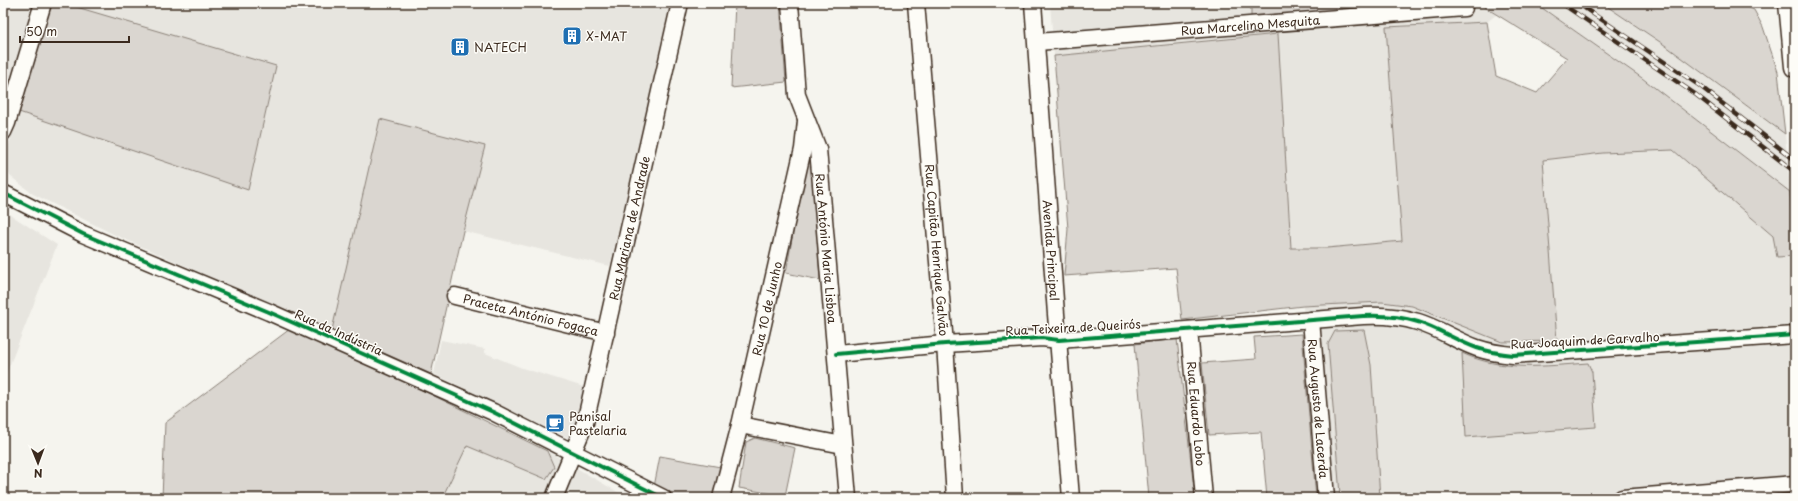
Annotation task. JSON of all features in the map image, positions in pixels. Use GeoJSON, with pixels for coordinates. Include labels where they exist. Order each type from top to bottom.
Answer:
{"type":"FeatureCollection","features":[{"type":"Feature","properties":{"kind":"street"},"geometry":{"type":"LineString","coordinates":[[3,132],[43,3]]}},
{"type":"Feature","properties":{"kind":"street","name":"Rua Mariana de Andrade"},"geometry":{"type":"LineString","coordinates":[[554,498],[585,423],[680,3]]}},
{"type":"Feature","properties":{"kind":"street","name":"Rua António Maria Lisboa"},"geometry":{"type":"LineString","coordinates":[[790,3],[797,94],[818,149],[848,498]]}},
{"type":"Feature","properties":{"kind":"street","name":"Rua Capitão Henrique Galvão"},"geometry":{"type":"LineString","coordinates":[[916,3],[945,344],[956,498]]}},
{"type":"Feature","properties":{"kind":"street","name":"Avenida Principal"},"geometry":{"type":"LineString","coordinates":[[1033,3],[1071,498]]}},
{"type":"Feature","properties":{"kind":"street"},"geometry":{"type":"LineString","coordinates":[[1789,3],[1795,66]]}},
{"type":"Feature","properties":{"kind":"street","name":"Rua Marcelino Mesquita"},"geometry":{"type":"LineString","coordinates":[[1036,42],[1464,8]]}},
{"type":"Feature","properties":{"kind":"street"},"geometry":{"type":"LineString","coordinates":[[3,115],[14,100]]}},
{"type":"Feature","properties":{"kind":"street","name":"Rua 10 de Junho"},"geometry":{"type":"LineString","coordinates":[[721,498],[740,425],[803,149],[806,117]]}},
{"type":"Feature","properties":{"kind":"street","name":"Rua da Indústria"},"geometry":{"type":"LineString","coordinates":[[3,182],[20,200]]}},
{"type":"Feature","properties":{"kind":"street","name":"Rua da Indústria"},"geometry":{"type":"LineString","coordinates":[[3,193],[20,200],[83,234],[284,318],[493,412],[664,498]]}},
{"type":"Feature","properties":{"kind":"street","name":"Praceta António Fogaça"},"geometry":{"type":"LineString","coordinates":[[455,296],[606,333]]}},
{"type":"Feature","properties":{"kind":"street","name":"Rua Joaquim de Carvalho"},"geometry":{"type":"LineString","coordinates":[[1311,320],[1363,316],[1393,316],[1425,324],[1477,348],[1500,354],[1514,355],[1795,335]]}},
{"type":"Feature","properties":{"kind":"street","name":"Rua Teixeira de Queirós"},"geometry":{"type":"LineString","coordinates":[[836,354],[945,344],[1042,338],[1059,340],[1311,320]]}},
{"type":"Feature","properties":{"kind":"street","name":"Rua Augusto de Lacerda"},"geometry":{"type":"LineString","coordinates":[[1311,320],[1326,498]]}},
{"type":"Feature","properties":{"kind":"street","name":"Rua Eduardo Lobo"},"geometry":{"type":"LineString","coordinates":[[1189,330],[1204,498]]}},
{"type":"Feature","properties":{"kind":"street"},"geometry":{"type":"LineString","coordinates":[[740,425],[843,445]]}},
{"type":"Feature","properties":{"kind":"street"},"geometry":{"type":"LineString","coordinates":[[1622,498],[1795,484]]}},
{"type":"Feature","properties":{"kind":"shaded area"},"geometry":{"type":"Polygon","coordinates":[[[3,3],[673,3],[610,266],[463,231],[431,374],[113,234],[33,194],[10,176],[4,162],[15,122],[3,118],[3,3]]]}},
{"type":"Feature","properties":{"kind":"shaded area"},"geometry":{"type":"Polygon","coordinates":[[[52,3],[63,3],[276,66],[248,190],[19,112],[52,3]]]}},
{"type":"Feature","properties":{"kind":"shaded area"},"geometry":{"type":"Polygon","coordinates":[[[735,3],[780,3],[786,82],[731,88],[735,3]]]}},
{"type":"Feature","properties":{"kind":"shaded area"},"geometry":{"type":"Polygon","coordinates":[[[1050,3],[1478,3],[1497,14],[1487,22],[1386,27],[1402,241],[1327,248],[1291,248],[1277,34],[1054,56],[1050,3]]]}},
{"type":"Feature","properties":{"kind":"shaded area"},"geometry":{"type":"Polygon","coordinates":[[[1251,3],[1374,3],[1367,8],[1251,19],[1251,3]]]}},
{"type":"Feature","properties":{"kind":"shaded area"},"geometry":{"type":"Polygon","coordinates":[[[1478,3],[1535,3],[1642,78],[1790,192],[1795,256],[1777,257],[1773,236],[1673,150],[1603,153],[1543,160],[1557,341],[1502,342],[1412,306],[1382,302],[1303,306],[1182,320],[1176,268],[1064,276],[1068,229],[1054,56],[1278,34],[1291,248],[1327,248],[1402,241],[1386,27],[1487,22],[1496,76],[1537,93],[1567,58],[1478,3]]]}},
{"type":"Feature","properties":{"kind":"shaded area"},"geometry":{"type":"Polygon","coordinates":[[[1535,3],[1602,3],[1666,46],[1785,134],[1790,192],[1642,78],[1535,3]]]}},
{"type":"Feature","properties":{"kind":"shaded area"},"geometry":{"type":"Polygon","coordinates":[[[1602,3],[1732,3],[1741,4],[1754,10],[1763,27],[1778,72],[1785,134],[1666,46],[1602,3]]]}},
{"type":"Feature","properties":{"kind":"shaded area"},"geometry":{"type":"Polygon","coordinates":[[[380,119],[485,146],[463,231],[431,374],[332,330],[380,119]]]}},
{"type":"Feature","properties":{"kind":"shaded area"},"geometry":{"type":"Polygon","coordinates":[[[1673,150],[1773,236],[1777,257],[1795,256],[1795,498],[1318,498],[1303,306],[1382,302],[1412,306],[1557,341],[1543,160],[1603,153],[1673,150]]]}},
{"type":"Feature","properties":{"kind":"shaded area"},"geometry":{"type":"Polygon","coordinates":[[[813,158],[820,280],[786,273],[806,159],[813,158]]]}},
{"type":"Feature","properties":{"kind":"shaded area"},"geometry":{"type":"Polygon","coordinates":[[[3,210],[57,245],[3,382],[3,210]]]}},
{"type":"Feature","properties":{"kind":"shaded area"},"geometry":{"type":"Polygon","coordinates":[[[290,329],[385,372],[547,451],[554,467],[546,479],[467,446],[442,498],[162,498],[165,423],[290,329]]]}},
{"type":"Feature","properties":{"kind":"shaded area"},"geometry":{"type":"Polygon","coordinates":[[[1364,330],[1371,365],[1380,498],[1342,498],[1340,495],[1328,344],[1335,331],[1364,330]]]}},
{"type":"Feature","properties":{"kind":"shaded area"},"geometry":{"type":"Polygon","coordinates":[[[1302,334],[1316,498],[1267,498],[1261,432],[1209,435],[1202,363],[1256,359],[1254,337],[1302,334]]]}},
{"type":"Feature","properties":{"kind":"shaded area"},"geometry":{"type":"Polygon","coordinates":[[[1177,339],[1195,498],[1149,498],[1135,344],[1177,339]]]}},
{"type":"Feature","properties":{"kind":"shaded area"},"geometry":{"type":"Polygon","coordinates":[[[441,340],[485,349],[485,353],[522,368],[584,387],[573,440],[434,374],[441,340]]]}},
{"type":"Feature","properties":{"kind":"shaded area"},"geometry":{"type":"Polygon","coordinates":[[[1462,353],[1477,359],[1508,365],[1540,366],[1588,363],[1592,372],[1596,427],[1466,437],[1462,353]]]}},
{"type":"Feature","properties":{"kind":"shaded area"},"geometry":{"type":"Polygon","coordinates":[[[479,418],[547,451],[628,498],[442,498],[479,418]]]}},
{"type":"Feature","properties":{"kind":"shaded area"},"geometry":{"type":"Polygon","coordinates":[[[755,438],[795,448],[785,496],[739,488],[746,442],[755,438]]]}},
{"type":"Feature","properties":{"kind":"shaded area"},"geometry":{"type":"Polygon","coordinates":[[[660,456],[726,468],[717,498],[678,498],[654,487],[660,456]]]}},
{"type":"Feature","properties":{"kind":"railway"},"geometry":{"type":"LineString","coordinates":[[1561,3],[1695,94],[1795,172]]}},
{"type":"Feature","properties":{"kind":"railway"},"geometry":{"type":"LineString","coordinates":[[1577,3],[1700,86],[1795,160]]}},
{"type":"Feature","properties":{"kind":"cycle path"},"geometry":{"type":"LineString","coordinates":[[3,193],[83,234],[269,312],[493,412],[663,498]]}},
{"type":"Feature","properties":{"kind":"cycle path"},"geometry":{"type":"LineString","coordinates":[[836,354],[945,344],[1042,338],[1059,340],[1370,316],[1404,318],[1433,328],[1477,348],[1495,353],[1513,355],[1795,335]]}},
{"type":"Feature","properties":{"kind":"place","name":"X-MAT"},"geometry":{"type":"Point","coordinates":[572,36]}},
{"type":"Feature","properties":{"kind":"place","name":"NATECH"},"geometry":{"type":"Point","coordinates":[460,47]}},
{"type":"Feature","properties":{"kind":"place","name":"Panisal Pastelaria"},"geometry":{"type":"Point","coordinates":[555,423]}}]}
